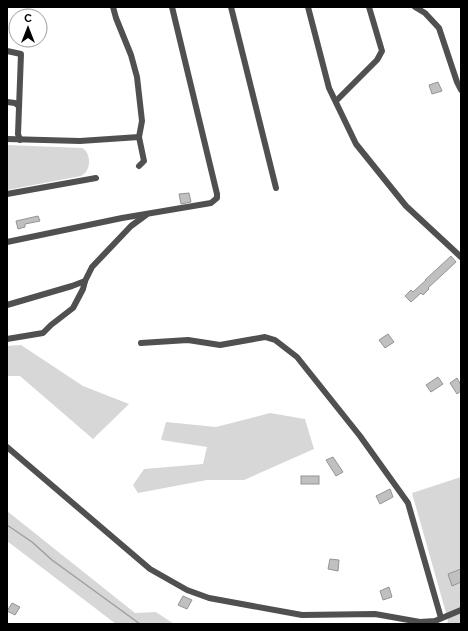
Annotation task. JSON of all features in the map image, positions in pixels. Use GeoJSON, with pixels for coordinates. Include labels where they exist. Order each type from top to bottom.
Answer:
{"type":"FeatureCollection","features":[{"type":"Feature","properties":{"kind":"street"},"geometry":{"type":"LineString","coordinates":[[114,7],[116,18],[131,55],[137,77],[142,121],[139,137],[144,161],[139,166]]}},
{"type":"Feature","properties":{"kind":"street"},"geometry":{"type":"LineString","coordinates":[[7,242],[122,218],[211,203],[217,198],[172,7]]}},
{"type":"Feature","properties":{"kind":"street"},"geometry":{"type":"LineString","coordinates":[[231,7],[276,188]]}},
{"type":"Feature","properties":{"kind":"street"},"geometry":{"type":"LineString","coordinates":[[308,7],[329,88],[356,144],[406,206],[461,257]]}},
{"type":"Feature","properties":{"kind":"street"},"geometry":{"type":"LineString","coordinates":[[336,101],[377,60],[382,51],[369,7]]}},
{"type":"Feature","properties":{"kind":"street"},"geometry":{"type":"LineString","coordinates":[[415,7],[425,13],[439,28],[461,90]]}},
{"type":"Feature","properties":{"kind":"street"},"geometry":{"type":"LineString","coordinates":[[7,51],[21,54],[18,134],[20,140]]}},
{"type":"Feature","properties":{"kind":"street"},"geometry":{"type":"LineString","coordinates":[[7,102],[15,103],[19,106]]}},
{"type":"Feature","properties":{"kind":"street"},"geometry":{"type":"LineString","coordinates":[[7,139],[80,141],[139,137]]}},
{"type":"Feature","properties":{"kind":"street"},"geometry":{"type":"LineString","coordinates":[[7,194],[96,178]]}},
{"type":"Feature","properties":{"kind":"street"},"geometry":{"type":"LineString","coordinates":[[7,339],[43,333],[73,308],[92,267],[131,226],[147,214]]}},
{"type":"Feature","properties":{"kind":"street"},"geometry":{"type":"LineString","coordinates":[[7,305],[85,281]]}},
{"type":"Feature","properties":{"kind":"street"},"geometry":{"type":"LineString","coordinates":[[141,342],[188,340],[220,345],[265,337],[275,340],[297,358],[360,436],[408,503],[441,618]]}},
{"type":"Feature","properties":{"kind":"street"},"geometry":{"type":"LineString","coordinates":[[7,447],[150,569],[187,590],[209,598],[302,615],[375,614],[420,622],[435,621],[461,610]]}},
{"type":"Feature","properties":{"kind":"shaded area"},"geometry":{"type":"Polygon","coordinates":[[[7,145],[82,148],[85,150],[89,158],[87,171],[81,176],[7,190],[7,145]]]}},
{"type":"Feature","properties":{"kind":"shaded area"},"geometry":{"type":"Polygon","coordinates":[[[21,345],[83,386],[129,404],[93,439],[20,376],[7,376],[7,346],[21,345]]]}},
{"type":"Feature","properties":{"kind":"shaded area"},"geometry":{"type":"Polygon","coordinates":[[[270,413],[305,419],[314,449],[244,480],[207,480],[138,493],[133,485],[144,469],[203,464],[207,447],[161,440],[166,422],[216,427],[270,413]]]}},
{"type":"Feature","properties":{"kind":"shaded area"},"geometry":{"type":"Polygon","coordinates":[[[461,477],[461,624],[447,624],[448,620],[412,493],[461,477]]]}},
{"type":"Feature","properties":{"kind":"shaded area"},"geometry":{"type":"Polygon","coordinates":[[[7,511],[135,613],[156,612],[174,624],[116,624],[7,541],[7,511]]]}},
{"type":"Feature","properties":{"kind":"building"},"geometry":{"type":"Polygon","coordinates":[[[438,82],[442,91],[432,94],[429,85],[438,82]]]}},
{"type":"Feature","properties":{"kind":"building"},"geometry":{"type":"Polygon","coordinates":[[[189,193],[191,202],[181,204],[179,194],[189,193]]]}},
{"type":"Feature","properties":{"kind":"building"},"geometry":{"type":"Polygon","coordinates":[[[38,216],[40,221],[25,224],[25,227],[18,229],[16,221],[38,216]]]}},
{"type":"Feature","properties":{"kind":"building"},"geometry":{"type":"Polygon","coordinates":[[[451,256],[456,262],[428,288],[429,289],[423,295],[421,293],[411,302],[405,296],[411,290],[413,292],[451,256]]]}},
{"type":"Feature","properties":{"kind":"building"},"geometry":{"type":"Polygon","coordinates":[[[388,334],[394,342],[385,348],[379,340],[388,334]]]}},
{"type":"Feature","properties":{"kind":"building"},"geometry":{"type":"Polygon","coordinates":[[[438,377],[443,384],[431,392],[426,385],[438,377]]]}},
{"type":"Feature","properties":{"kind":"building"},"geometry":{"type":"Polygon","coordinates":[[[457,378],[461,385],[461,391],[457,394],[450,383],[457,378]]]}},
{"type":"Feature","properties":{"kind":"building"},"geometry":{"type":"Polygon","coordinates":[[[333,457],[343,472],[336,476],[326,460],[333,457]]]}},
{"type":"Feature","properties":{"kind":"building"},"geometry":{"type":"Polygon","coordinates":[[[301,476],[319,476],[319,484],[301,484],[301,476]]]}},
{"type":"Feature","properties":{"kind":"building"},"geometry":{"type":"Polygon","coordinates":[[[390,489],[393,497],[380,504],[376,496],[390,489]]]}},
{"type":"Feature","properties":{"kind":"building"},"geometry":{"type":"Polygon","coordinates":[[[330,559],[339,560],[338,571],[328,569],[330,559]]]}},
{"type":"Feature","properties":{"kind":"building"},"geometry":{"type":"Polygon","coordinates":[[[461,569],[461,582],[452,586],[448,574],[461,569]]]}},
{"type":"Feature","properties":{"kind":"building"},"geometry":{"type":"Polygon","coordinates":[[[389,587],[392,597],[383,600],[380,591],[389,587]]]}},
{"type":"Feature","properties":{"kind":"building"},"geometry":{"type":"Polygon","coordinates":[[[183,596],[192,600],[187,609],[178,605],[183,596]]]}},
{"type":"Feature","properties":{"kind":"building"},"geometry":{"type":"Polygon","coordinates":[[[12,603],[20,607],[15,615],[7,611],[12,603]]]}},
{"type":"Feature","properties":{"kind":"waterway"},"geometry":{"type":"LineString","coordinates":[[7,525],[32,542],[52,560],[140,624]]}}]}
